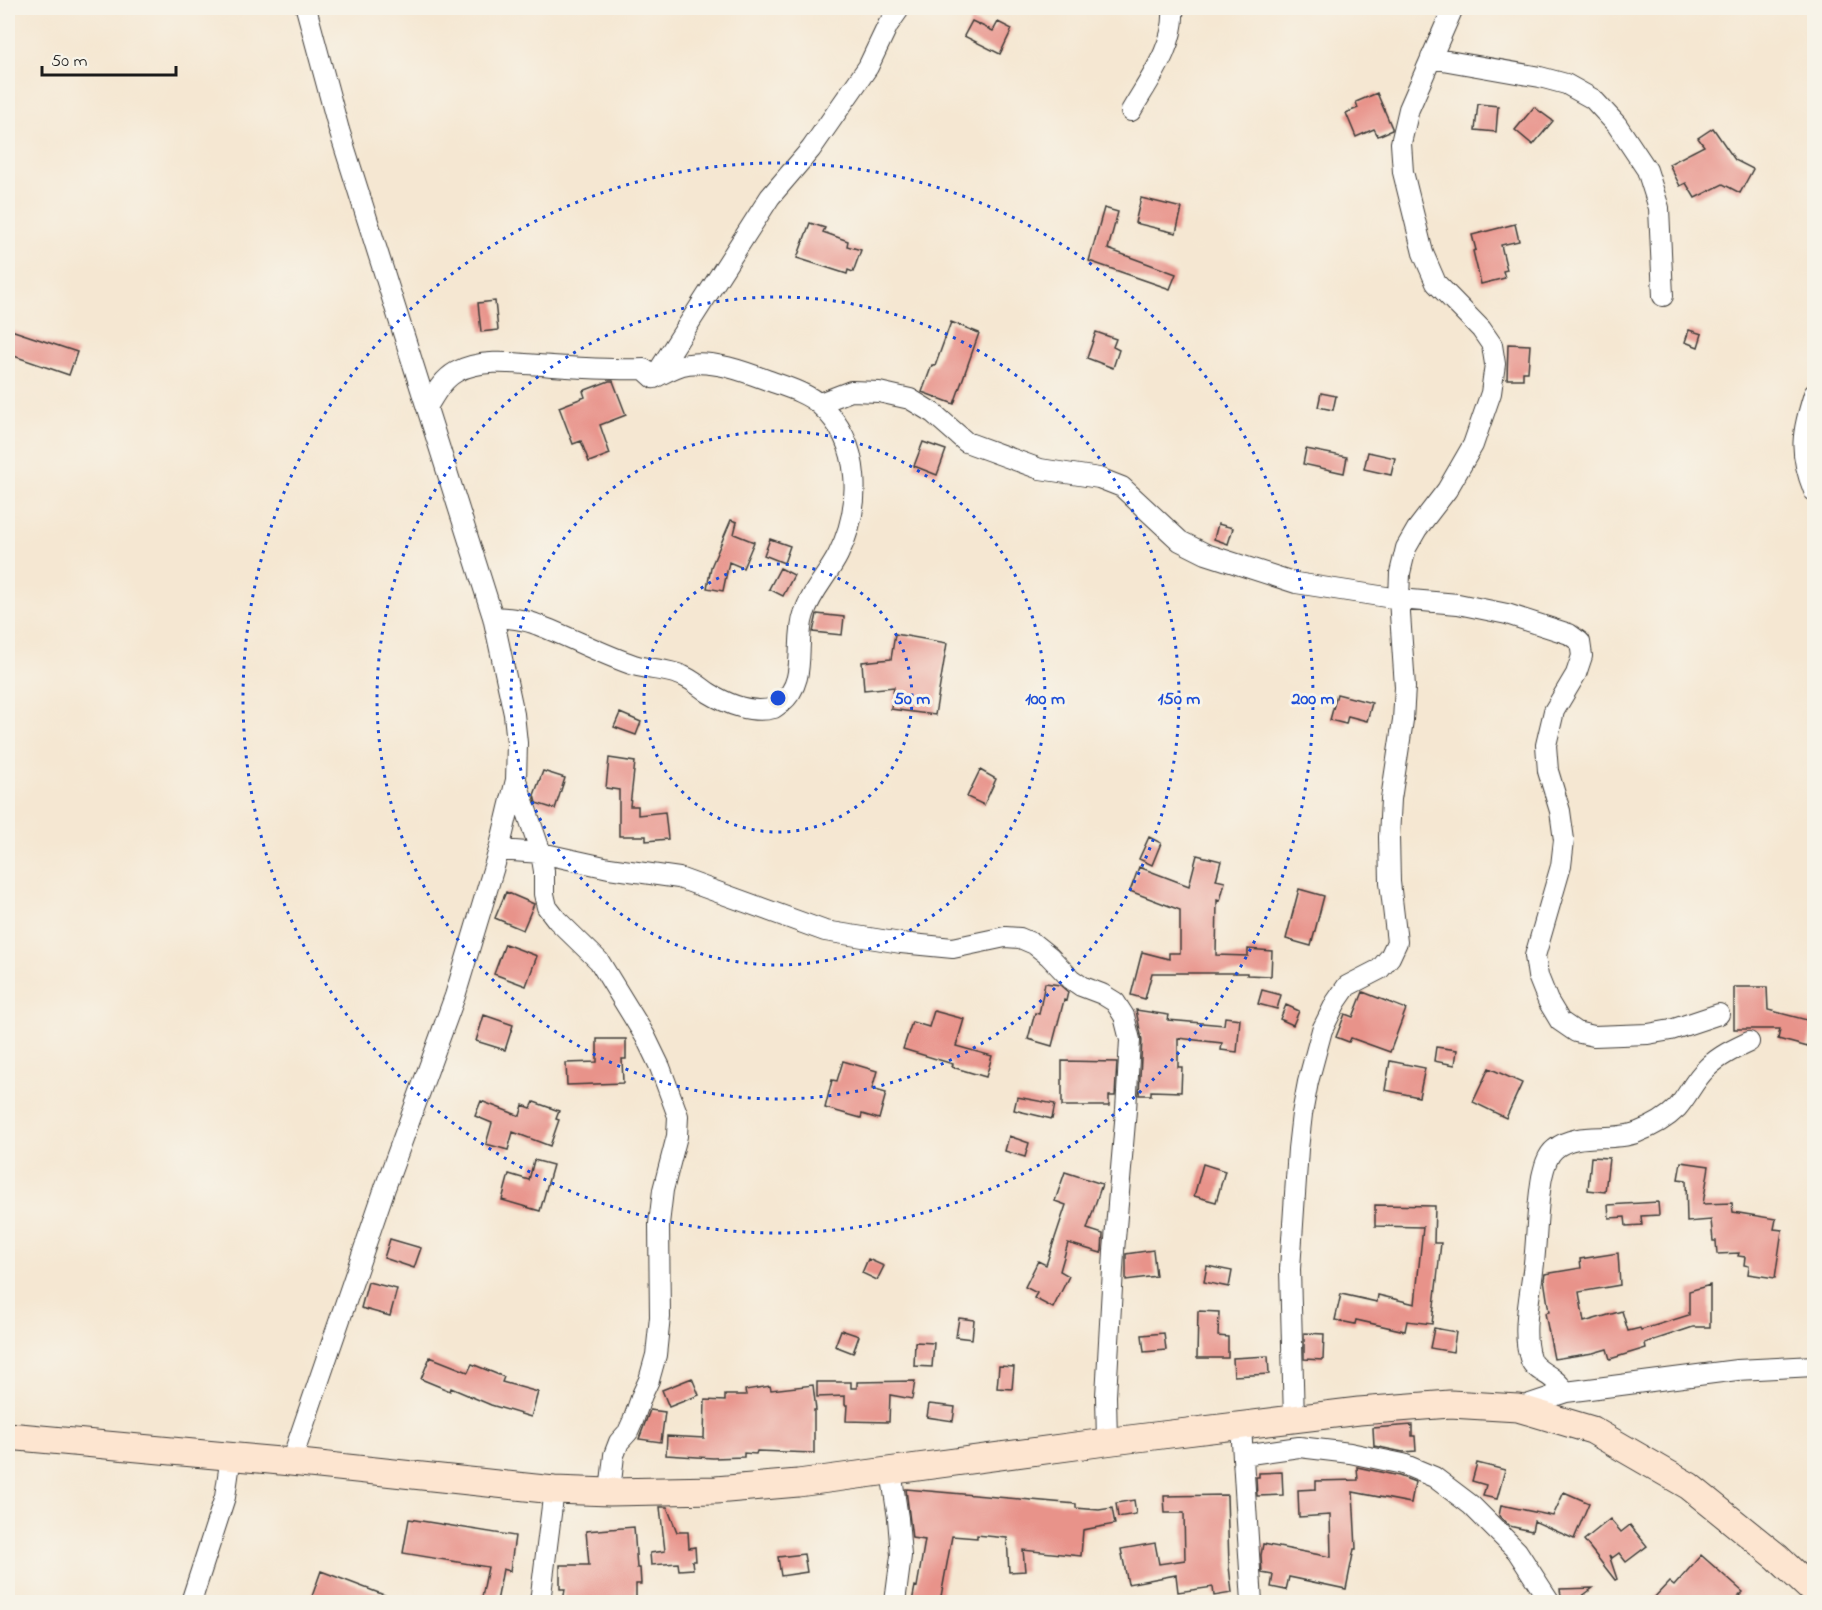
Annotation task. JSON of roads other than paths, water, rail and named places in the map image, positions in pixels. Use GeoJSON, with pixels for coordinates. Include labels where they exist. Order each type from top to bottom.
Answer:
{"type":"FeatureCollection","features":[{"type":"Feature","properties":{"kind":"main road"},"geometry":{"type":"LineString","coordinates":[[8,1436],[231,1456],[554,1490],[610,1492],[716,1490],[798,1483],[1359,1411],[1450,1404],[1518,1408],[1592,1430],[1689,1486],[1777,1557],[1815,1592]]}},
{"type":"Feature","properties":{"kind":"street"},"geometry":{"type":"LineString","coordinates":[[291,1462],[385,1188],[455,996],[499,850],[516,780],[517,743],[514,714],[493,617],[339,130],[306,8]]}},
{"type":"Feature","properties":{"kind":"street"},"geometry":{"type":"LineString","coordinates":[[654,378],[770,196],[811,149],[868,67],[888,25],[900,8]]}},
{"type":"Feature","properties":{"kind":"street"},"geometry":{"type":"LineString","coordinates":[[1131,111],[1167,48],[1174,18],[1173,8]]}},
{"type":"Feature","properties":{"kind":"street"},"geometry":{"type":"LineString","coordinates":[[1294,1420],[1290,1269],[1298,1149],[1308,1082],[1322,1030],[1336,1002],[1347,986],[1380,969],[1390,957],[1397,942],[1390,882],[1389,837],[1391,799],[1403,720],[1405,687],[1399,599],[1400,573],[1406,548],[1446,490],[1473,445],[1491,393],[1496,364],[1492,345],[1437,283],[1423,254],[1403,172],[1401,143],[1410,109],[1453,8]]}},
{"type":"Feature","properties":{"kind":"street"},"geometry":{"type":"LineString","coordinates":[[1431,58],[1540,77],[1566,84],[1593,99],[1617,125],[1647,170],[1659,208],[1663,296]]}},
{"type":"Feature","properties":{"kind":"street"},"geometry":{"type":"LineString","coordinates":[[427,407],[443,381],[456,372],[472,366],[499,363],[644,369],[654,378]]}},
{"type":"Feature","properties":{"kind":"street"},"geometry":{"type":"LineString","coordinates":[[493,617],[536,624],[636,665],[669,670],[689,678],[708,693],[729,704],[752,710],[775,708],[790,695],[797,678],[803,614],[838,557],[848,532],[854,507],[854,472],[851,452],[843,432],[819,403],[793,390],[743,371],[709,364],[687,364],[654,378]]}},
{"type":"Feature","properties":{"kind":"street"},"geometry":{"type":"LineString","coordinates":[[819,403],[851,391],[879,392],[910,399],[933,413],[966,442],[1040,469],[1099,478],[1122,487],[1180,541],[1206,554],[1296,583],[1399,599],[1458,604],[1507,614],[1569,634],[1580,642],[1582,656],[1576,674],[1554,711],[1546,745],[1548,771],[1560,811],[1564,840],[1561,866],[1535,956],[1538,976],[1548,1001],[1560,1021],[1576,1032],[1594,1036],[1648,1034],[1671,1030],[1719,1014]]}},
{"type":"Feature","properties":{"kind":"street"},"geometry":{"type":"LineString","coordinates":[[1815,394],[1802,443],[1803,458],[1815,490]]}},
{"type":"Feature","properties":{"kind":"street"},"geometry":{"type":"LineString","coordinates":[[516,780],[541,853],[547,907],[557,920],[599,961],[645,1036],[660,1067],[678,1116],[677,1136],[663,1190],[659,1224],[660,1317],[656,1355],[633,1421],[628,1432],[619,1442],[614,1455],[610,1492]]}},
{"type":"Feature","properties":{"kind":"street"},"geometry":{"type":"LineString","coordinates":[[499,850],[541,853],[609,868],[679,878],[825,931],[901,943],[953,948],[998,938],[1020,938],[1034,944],[1081,986],[1115,1002],[1124,1016],[1130,1040],[1113,1251],[1106,1396],[1107,1442]]}},
{"type":"Feature","properties":{"kind":"street"},"geometry":{"type":"LineString","coordinates":[[1566,1392],[1553,1379],[1538,1370],[1530,1360],[1528,1347],[1527,1324],[1535,1261],[1538,1210],[1542,1175],[1548,1157],[1554,1149],[1570,1140],[1620,1136],[1636,1133],[1650,1126],[1677,1108],[1695,1080],[1707,1067],[1723,1054],[1749,1042]]}},
{"type":"Feature","properties":{"kind":"street"},"geometry":{"type":"LineString","coordinates":[[1518,1408],[1566,1392],[1737,1370],[1815,1366]]}},
{"type":"Feature","properties":{"kind":"street"},"geometry":{"type":"LineString","coordinates":[[1241,1426],[1252,1602]]}},
{"type":"Feature","properties":{"kind":"street"},"geometry":{"type":"LineString","coordinates":[[1243,1455],[1299,1447],[1350,1453],[1403,1464],[1434,1477],[1471,1505],[1516,1551],[1550,1602]]}},
{"type":"Feature","properties":{"kind":"street"},"geometry":{"type":"LineString","coordinates":[[191,1602],[225,1497],[231,1456]]}},
{"type":"Feature","properties":{"kind":"street"},"geometry":{"type":"LineString","coordinates":[[891,1470],[901,1556],[895,1602]]}},
{"type":"Feature","properties":{"kind":"street"},"geometry":{"type":"LineString","coordinates":[[540,1602],[554,1490]]}}]}
